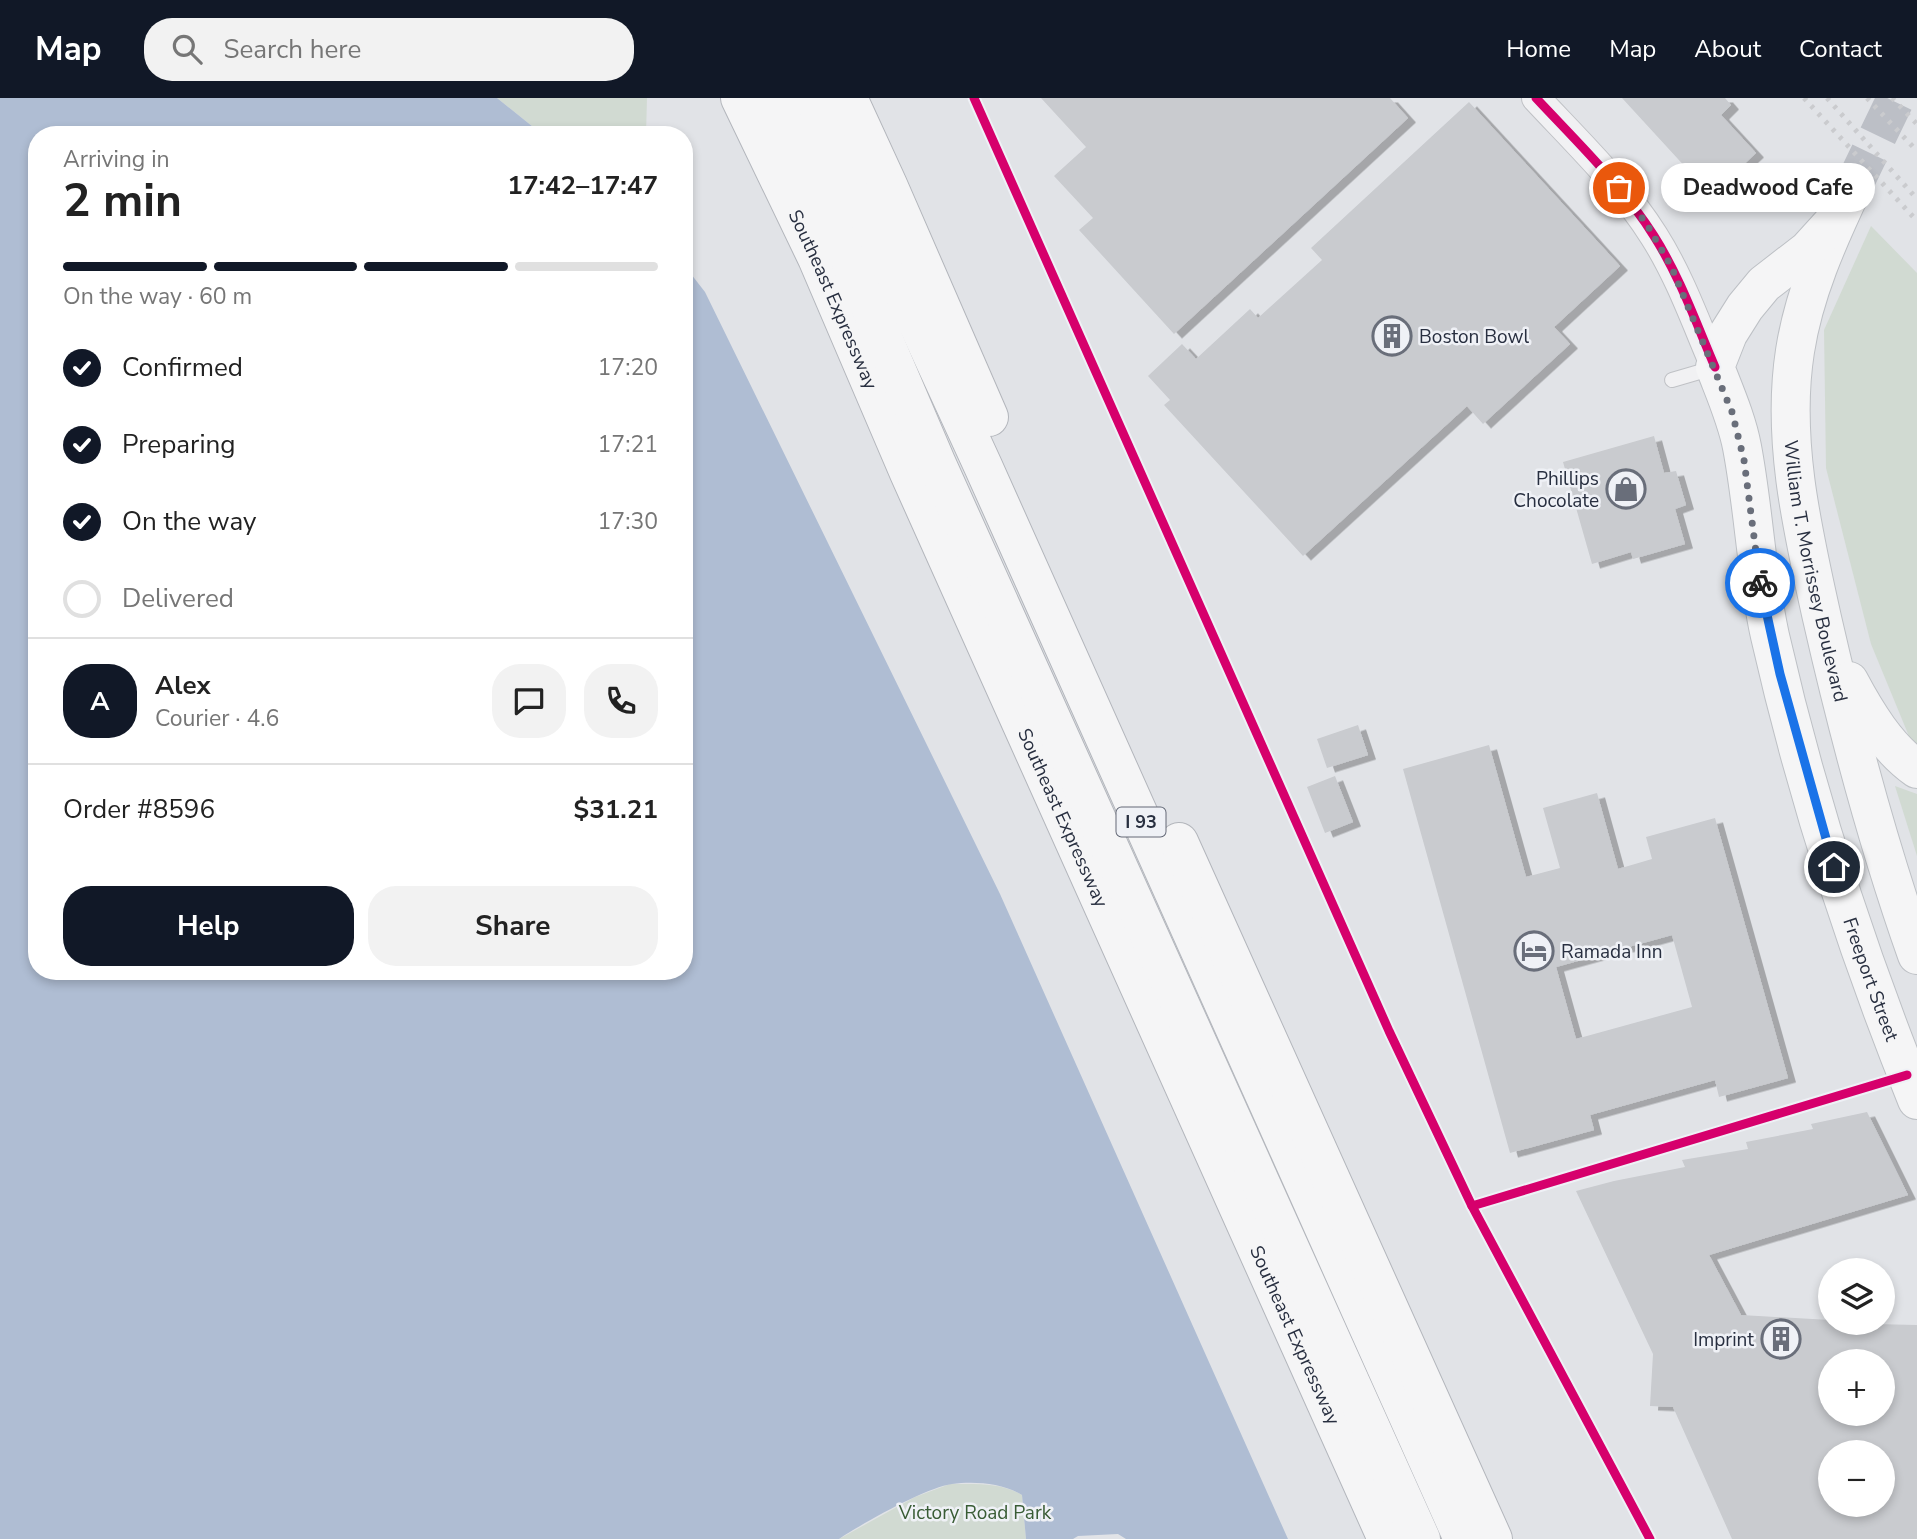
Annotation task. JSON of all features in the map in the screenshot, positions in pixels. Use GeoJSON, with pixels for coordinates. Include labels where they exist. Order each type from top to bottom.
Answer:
{"type":"FeatureCollection","features":[{"type":"Feature","properties":{"kind":"main road","name":"Southeast Expressway"},"geometry":{"type":"LineString","coordinates":[[790,104],[817,258],[909,473],[1387,1539]]}},
{"type":"Feature","properties":{"kind":"main road","name":"I 93"},"geometry":{"type":"LineString","coordinates":[[790,104],[844,246],[936,461],[1421,1539]]}},
{"type":"Feature","properties":{"kind":"main road","name":"I 93"},"geometry":{"type":"LineString","coordinates":[[790,104],[983,466],[1463,1539]]}},
{"type":"Feature","properties":{"kind":"main road","name":"I 93"},"geometry":{"type":"LineString","coordinates":[[790,104],[888,185],[1005,456],[1493,1539]]}},
{"type":"Feature","properties":{"kind":"main road","name":"William T. Morrissey Boulevard"},"geometry":{"type":"LineString","coordinates":[[1715,367],[1728,334],[1745,307],[1764,284],[1808,250],[1846,202],[1806,300],[1795,352],[1791,395],[1792,434],[1802,517],[1827,638],[1873,818],[1917,955]]}},
{"type":"Feature","properties":{"kind":"main road","name":"Freeport Street"},"geometry":{"type":"LineString","coordinates":[[1715,367],[1738,430],[1747,475],[1759,580],[1775,657],[1834,867],[1903,1026],[1917,1100]]}},
{"type":"Feature","properties":{"kind":"main road"},"geometry":{"type":"LineString","coordinates":[[1747,475],[1762,474],[1783,481],[1794,493],[1802,517]]}},
{"type":"Feature","properties":{"kind":"main road"},"geometry":{"type":"LineString","coordinates":[[1827,638],[1858,699],[1878,730],[1905,761],[1917,769]]}},
{"type":"Feature","properties":{"kind":"street","name":"Freeport Street"},"geometry":{"type":"LineString","coordinates":[[1536,98],[1612,180],[1639,214],[1671,266],[1715,367]]}},
{"type":"Feature","properties":{"kind":"lane"},"geometry":{"type":"LineString","coordinates":[[1672,380],[1715,367]]}},
{"type":"Feature","properties":{"kind":"green space"},"geometry":{"type":"Polygon","coordinates":[[[497,98],[647,98],[646,126],[532,126],[497,98]]]}},
{"type":"Feature","properties":{"kind":"green space"},"geometry":{"type":"Polygon","coordinates":[[[1871,226],[1917,273],[1917,749],[1913,746],[1871,644],[1826,468],[1824,330],[1871,226]]]}},
{"type":"Feature","properties":{"kind":"green space"},"geometry":{"type":"Polygon","coordinates":[[[1895,786],[1917,794],[1917,856],[1895,786]]]}},
{"type":"Feature","properties":{"kind":"green space","name":"Victory Road Park"},"geometry":{"type":"Polygon","coordinates":[[[950,1484],[996,1486],[1022,1495],[1026,1539],[839,1539],[915,1497],[950,1484]]]}},
{"type":"Feature","properties":{"kind":"water"},"geometry":{"type":"Polygon","coordinates":[[[0,98],[497,98],[532,126],[28,126],[28,980],[693,980],[693,277],[705,292],[1000,894],[1288,1539],[1126,1539],[1118,1534],[1078,1536],[1073,1539],[1026,1539],[1022,1495],[997,1485],[970,1483],[952,1484],[927,1492],[839,1539],[0,1539],[0,98]]]}},
{"type":"Feature","properties":{"kind":"building"},"geometry":{"type":"Polygon","coordinates":[[[1041,98],[1390,98],[1408,118],[1174,334],[1079,230],[1093,218],[1054,176],[1086,147],[1041,98]]]}},
{"type":"Feature","properties":{"kind":"building"},"geometry":{"type":"Polygon","coordinates":[[[1622,98],[1725,98],[1731,105],[1721,115],[1756,153],[1711,195],[1622,98]]]}},
{"type":"Feature","properties":{"kind":"building","name":"Boston Bowl"},"geometry":{"type":"Polygon","coordinates":[[[1469,102],[1620,266],[1554,327],[1570,344],[1483,424],[1467,406],[1303,556],[1164,405],[1170,400],[1148,376],[1182,344],[1196,359],[1250,309],[1258,318],[1322,260],[1311,248],[1469,102]]]}},
{"type":"Feature","properties":{"kind":"building","name":"Phillips Chocolate"},"geometry":{"type":"Polygon","coordinates":[[[1654,436],[1664,473],[1676,471],[1686,505],[1675,509],[1685,544],[1633,559],[1631,552],[1592,564],[1563,462],[1654,436]]]}},
{"type":"Feature","properties":{"kind":"building"},"geometry":{"type":"Polygon","coordinates":[[[1358,725],[1368,755],[1327,768],[1317,739],[1358,725]]]}},
{"type":"Feature","properties":{"kind":"building","name":"Ramada Inn"},"geometry":{"type":"Polygon","coordinates":[[[1489,745],[1526,877],[1560,868],[1543,808],[1597,793],[1618,869],[1652,859],[1646,837],[1715,818],[1788,1078],[1719,1097],[1715,1080],[1590,1115],[1594,1130],[1510,1153],[1403,769],[1489,745]],[[1672,935],[1556,967],[1576,1039],[1692,1007],[1672,935]]]}},
{"type":"Feature","properties":{"kind":"building"},"geometry":{"type":"Polygon","coordinates":[[[1335,776],[1353,822],[1325,833],[1307,787],[1335,776]]]}},
{"type":"Feature","properties":{"kind":"building","name":"Imprint"},"geometry":{"type":"Polygon","coordinates":[[[1867,1112],[1908,1195],[1709,1255],[1741,1315],[1818,1319],[1818,1335],[1895,1335],[1895,1324],[1917,1325],[1917,1539],[1732,1539],[1673,1407],[1650,1406],[1653,1354],[1576,1191],[1685,1167],[1682,1160],[1748,1149],[1746,1142],[1813,1129],[1811,1124],[1867,1112]]]}},
{"type":"Feature","properties":{"kind":"tunnel"},"geometry":{"type":"LineString","coordinates":[[1853,187],[1896,98]]}},
{"type":"Feature","properties":{"kind":"railway"},"geometry":{"type":"LineString","coordinates":[[1804,98],[1917,221]]}},
{"type":"Feature","properties":{"kind":"railway"},"geometry":{"type":"LineString","coordinates":[[1827,98],[1917,199]]}},
{"type":"Feature","properties":{"kind":"railway"},"geometry":{"type":"LineString","coordinates":[[1867,98],[1917,151]]}},
{"type":"Feature","properties":{"kind":"railway"},"geometry":{"type":"LineString","coordinates":[[1892,98],[1917,124]]}},
{"type":"Feature","properties":{"kind":"cycle path"},"geometry":{"type":"LineString","coordinates":[[974,98],[1389,1031],[1472,1206],[1650,1539]]}},
{"type":"Feature","properties":{"kind":"cycle path"},"geometry":{"type":"LineString","coordinates":[[1536,98],[1613,182],[1654,236],[1680,284],[1715,367]]}},
{"type":"Feature","properties":{"kind":"cycle path"},"geometry":{"type":"LineString","coordinates":[[1472,1206],[1907,1075]]}},
{"type":"Feature","properties":{"kind":"way so far"},"geometry":{"type":"LineString","coordinates":[[1619,188],[1646,223],[1671,266],[1732,412],[1744,460],[1760,583]]}},
{"type":"Feature","properties":{"kind":"place","name":"Deadwood Cafe"},"geometry":{"type":"Point","coordinates":[1619,188]}},
{"type":"Feature","properties":{"kind":"place","name":"Boston Bowl"},"geometry":{"type":"Point","coordinates":[1392,336]}},
{"type":"Feature","properties":{"kind":"place","name":"Phillips Chocolate"},"geometry":{"type":"Point","coordinates":[1626,489]}},
{"type":"Feature","properties":{"kind":"place","name":"Ramada Inn"},"geometry":{"type":"Point","coordinates":[1534,951]}},
{"type":"Feature","properties":{"kind":"place","name":"Imprint"},"geometry":{"type":"Point","coordinates":[1781,1339]}},
{"type":"Feature","properties":{"kind":"route"},"geometry":{"type":"LineString","coordinates":[[1760,583],[1770,636],[1834,867]]}}]}
